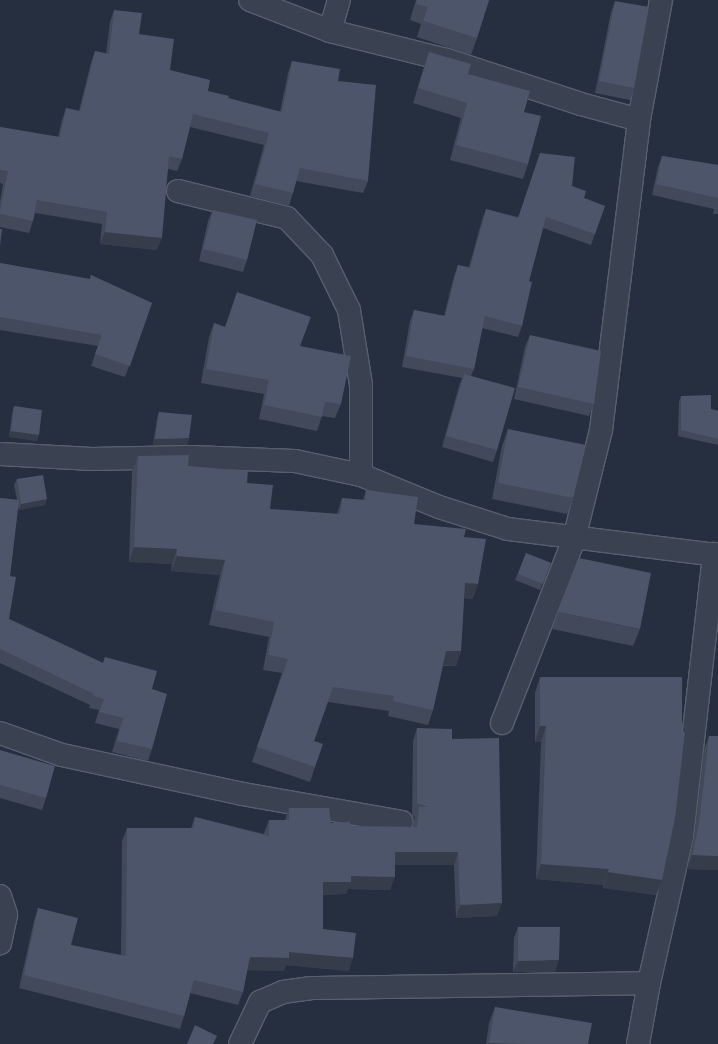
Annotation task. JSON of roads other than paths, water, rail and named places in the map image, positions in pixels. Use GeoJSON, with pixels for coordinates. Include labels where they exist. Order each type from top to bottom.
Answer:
{"type":"FeatureCollection","features":[{"type":"Feature","properties":{"kind":"street"},"geometry":{"type":"LineString","coordinates":[[250,0],[330,31],[447,60],[639,120]]}},
{"type":"Feature","properties":{"kind":"street"},"geometry":{"type":"LineString","coordinates":[[330,31],[339,0]]}},
{"type":"Feature","properties":{"kind":"street"},"geometry":{"type":"LineString","coordinates":[[502,723],[574,539],[601,430],[639,120],[661,0]]}},
{"type":"Feature","properties":{"kind":"street"},"geometry":{"type":"LineString","coordinates":[[178,191],[287,218],[322,255],[349,310],[361,385],[361,475]]}},
{"type":"Feature","properties":{"kind":"street"},"geometry":{"type":"LineString","coordinates":[[0,454],[92,459],[191,457],[295,461],[361,475],[439,507],[508,529],[574,539],[716,555],[682,836],[649,983],[638,1044]]}},
{"type":"Feature","properties":{"kind":"street"},"geometry":{"type":"LineString","coordinates":[[0,733],[70,756],[243,794],[402,822]]}},
{"type":"Feature","properties":{"kind":"street"},"geometry":{"type":"LineString","coordinates":[[0,896],[6,915],[0,943]]}},
{"type":"Feature","properties":{"kind":"street"},"geometry":{"type":"LineString","coordinates":[[240,1044],[260,1002],[283,992],[303,989],[649,983]]}}]}
